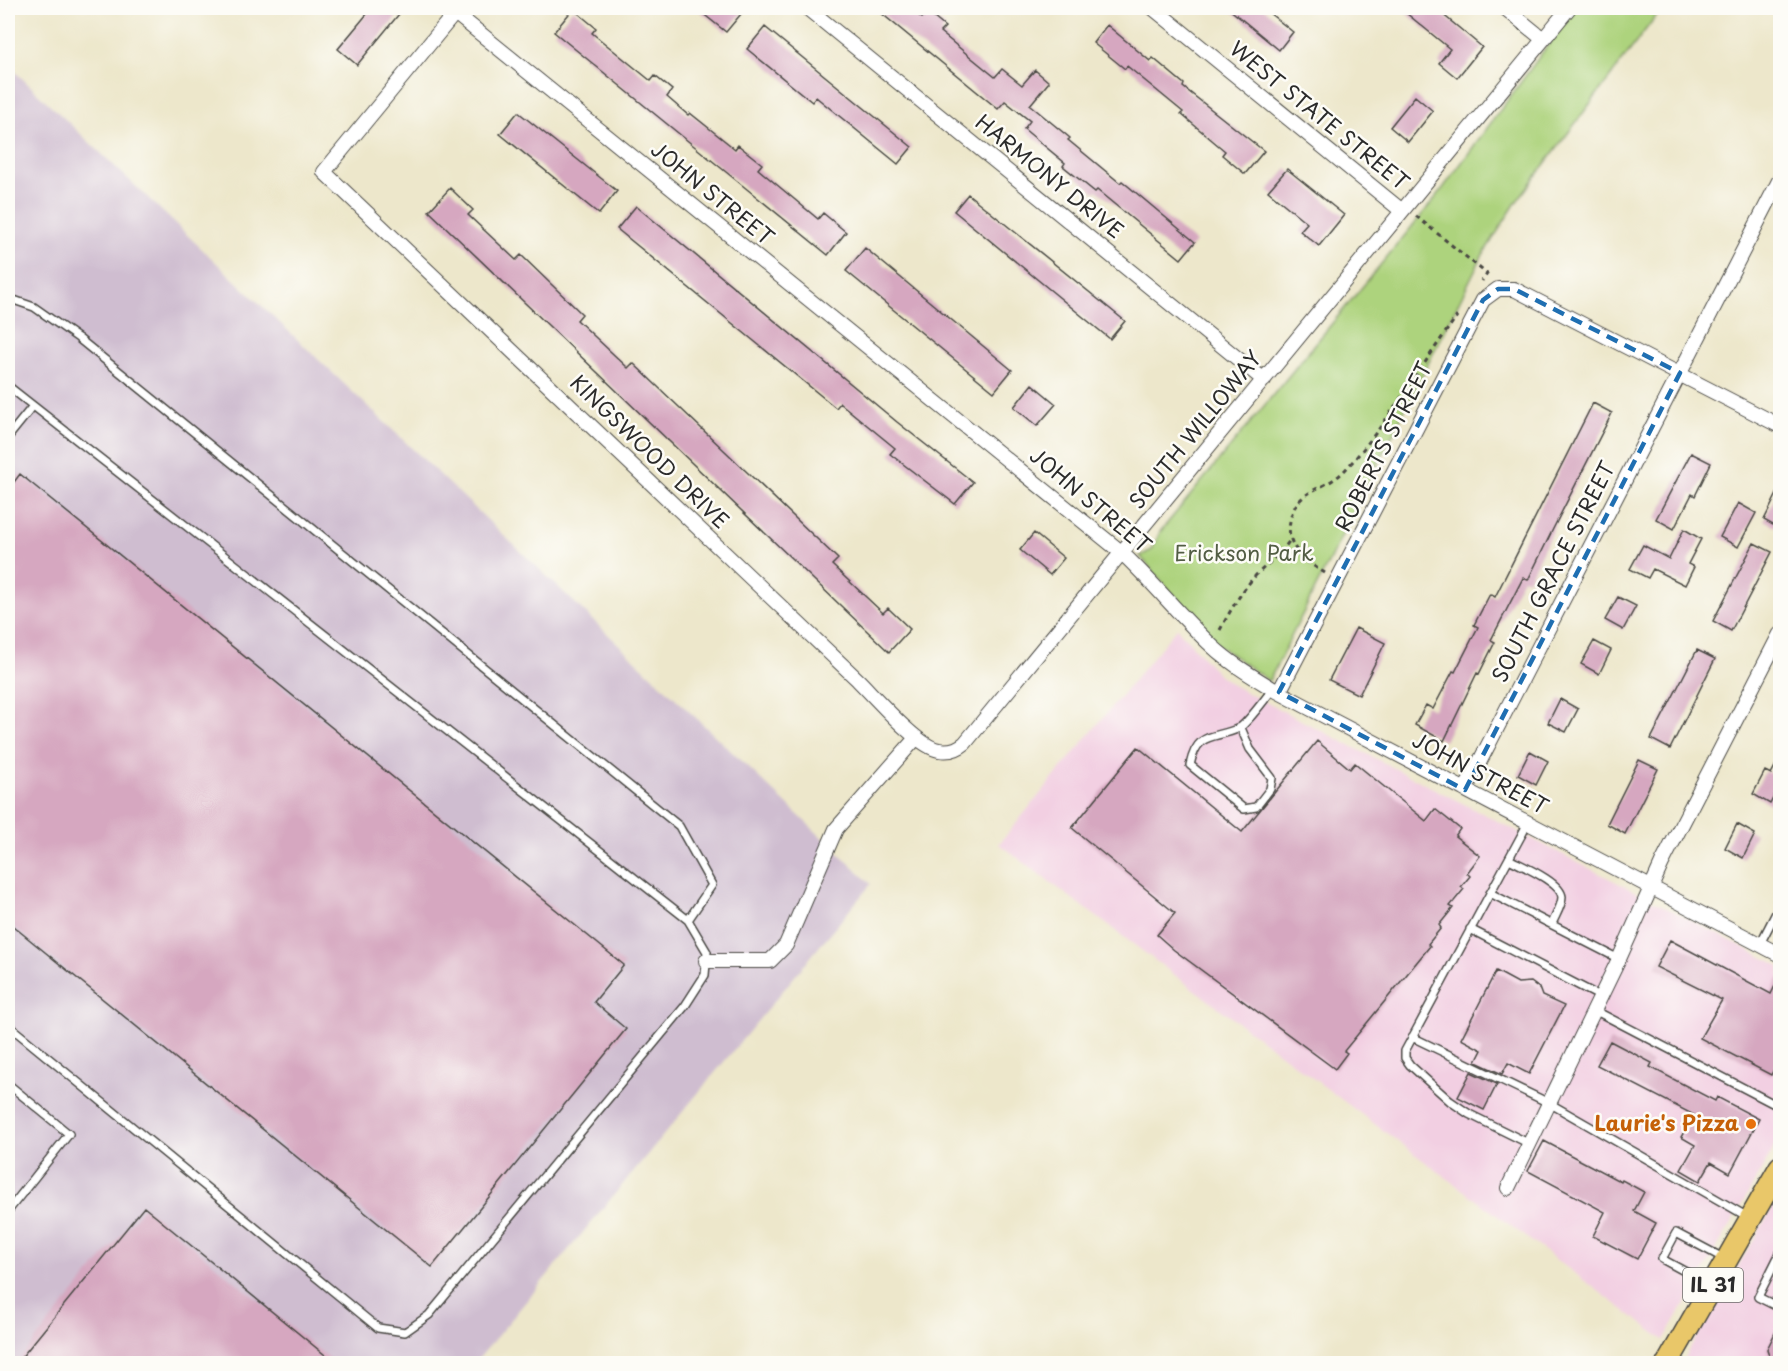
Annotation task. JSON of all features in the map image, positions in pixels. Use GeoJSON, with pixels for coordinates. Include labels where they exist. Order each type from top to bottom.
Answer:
{"type":"FeatureCollection","features":[{"type":"Feature","properties":{"kind":"main road","name":"IL 31"},"geometry":{"type":"LineString","coordinates":[[1667,1364],[1780,1167]]}},
{"type":"Feature","properties":{"kind":"street","name":"HARMONY DRIVE"},"geometry":{"type":"LineString","coordinates":[[807,8],[1264,380]]}},
{"type":"Feature","properties":{"kind":"street","name":"WEST STATE STREET"},"geometry":{"type":"LineString","coordinates":[[1153,8],[1403,210]]}},
{"type":"Feature","properties":{"kind":"street"},"geometry":{"type":"LineString","coordinates":[[1505,8],[1543,39]]}},
{"type":"Feature","properties":{"kind":"street","name":"SOUTH WILLOWAY"},"geometry":{"type":"LineString","coordinates":[[950,750],[957,749],[965,743],[1569,8]]}},
{"type":"Feature","properties":{"kind":"street","name":"KINGSWOOD DRIVE"},"geometry":{"type":"LineString","coordinates":[[457,10],[324,172],[858,680],[916,738],[933,748],[950,750]]}},
{"type":"Feature","properties":{"kind":"street","name":"JOHN STREET"},"geometry":{"type":"LineString","coordinates":[[457,10],[1121,552],[1213,647],[1235,665],[1276,691],[1780,955]]}},
{"type":"Feature","properties":{"kind":"street","name":"SOUTH GRACE STREET"},"geometry":{"type":"LineString","coordinates":[[1465,790],[1780,179]]}},
{"type":"Feature","properties":{"kind":"street","name":"ROBERTS STREET"},"geometry":{"type":"LineString","coordinates":[[1276,691],[1338,581],[1483,300],[1498,289],[1514,289],[1680,373]]}},
{"type":"Feature","properties":{"kind":"street"},"geometry":{"type":"LineString","coordinates":[[1680,373],[1780,426]]}},
{"type":"Feature","properties":{"kind":"street"},"geometry":{"type":"LineString","coordinates":[[1508,1188],[1601,997],[1662,863],[1780,634]]}},
{"type":"Feature","properties":{"kind":"street"},"geometry":{"type":"LineString","coordinates":[[706,961],[770,961],[786,945],[836,829],[916,738]]}},
{"type":"Feature","properties":{"kind":"lane"},"geometry":{"type":"LineString","coordinates":[[8,298],[34,307],[78,338],[679,826],[712,885],[688,920]]}},
{"type":"Feature","properties":{"kind":"lane"},"geometry":{"type":"LineString","coordinates":[[8,386],[688,920],[707,952],[705,975],[685,1006],[429,1315],[405,1332],[378,1328],[8,1025]]}},
{"type":"Feature","properties":{"kind":"lane"},"geometry":{"type":"LineString","coordinates":[[8,438],[33,406]]}},
{"type":"Feature","properties":{"kind":"lane"},"geometry":{"type":"LineString","coordinates":[[1240,728],[1250,748],[1272,778],[1270,789],[1256,807],[1244,809],[1190,765],[1193,752],[1206,737],[1240,728],[1276,691]]}},
{"type":"Feature","properties":{"kind":"lane"},"geometry":{"type":"LineString","coordinates":[[1528,823],[1405,1051],[1410,1065],[1450,1101],[1469,1114],[1530,1143]]}},
{"type":"Feature","properties":{"kind":"lane"},"geometry":{"type":"LineString","coordinates":[[1509,859],[1551,882],[1559,889],[1562,896],[1561,904],[1552,924]]}},
{"type":"Feature","properties":{"kind":"lane"},"geometry":{"type":"LineString","coordinates":[[1490,893],[1619,959]]}},
{"type":"Feature","properties":{"kind":"lane"},"geometry":{"type":"LineString","coordinates":[[1760,944],[1780,904]]}},
{"type":"Feature","properties":{"kind":"lane"},"geometry":{"type":"LineString","coordinates":[[1470,929],[1601,997]]}},
{"type":"Feature","properties":{"kind":"lane"},"geometry":{"type":"LineString","coordinates":[[1594,1010],[1780,1107]]}},
{"type":"Feature","properties":{"kind":"lane"},"geometry":{"type":"LineString","coordinates":[[1412,1037],[1549,1103],[1751,1219]]}},
{"type":"Feature","properties":{"kind":"lane"},"geometry":{"type":"LineString","coordinates":[[8,1084],[69,1134],[8,1211]]}},
{"type":"Feature","properties":{"kind":"lane"},"geometry":{"type":"LineString","coordinates":[[1712,1286],[1662,1259],[1676,1233],[1728,1260]]}},
{"type":"Feature","properties":{"kind":"lane"},"geometry":{"type":"LineString","coordinates":[[1780,1255],[1758,1297],[1780,1308]]}},
{"type":"Feature","properties":{"kind":"path"},"geometry":{"type":"LineString","coordinates":[[1403,210],[1487,274],[1482,282]]}},
{"type":"Feature","properties":{"kind":"path"},"geometry":{"type":"LineString","coordinates":[[1338,581],[1304,560],[1290,540],[1290,521],[1297,504],[1310,491],[1335,479],[1371,441],[1458,315]]}},
{"type":"Feature","properties":{"kind":"path"},"geometry":{"type":"LineString","coordinates":[[1220,630],[1231,609],[1256,576],[1290,540]]}},
{"type":"Feature","properties":{"kind":"highlighted area"},"geometry":{"type":"Polygon","coordinates":[[[1498,289],[1514,289],[1680,373],[1465,790],[1279,692],[1483,300],[1498,289]]]}},
{"type":"Feature","properties":{"kind":"shaded area"},"geometry":{"type":"Polygon","coordinates":[[[8,65],[871,884],[475,1363],[8,1363],[8,65]]]}},
{"type":"Feature","properties":{"kind":"shaded area"},"geometry":{"type":"Polygon","coordinates":[[[1177,628],[1217,673],[1234,686],[1780,966],[1780,1138],[1664,1340],[999,844],[1177,628]]]}},
{"type":"Feature","properties":{"kind":"shaded area"},"geometry":{"type":"Polygon","coordinates":[[[1780,1195],[1780,1363],[1692,1363],[1684,1358],[1780,1195]]]}},
{"type":"Feature","properties":{"kind":"green space","name":"Erickson Park"},"geometry":{"type":"Polygon","coordinates":[[[1575,8],[1662,8],[1517,201],[1482,256],[1269,681],[1214,642],[1140,556],[1152,550],[1160,532],[1438,195],[1575,8]]]}},
{"type":"Feature","properties":{"kind":"building"},"geometry":{"type":"Polygon","coordinates":[[[372,8],[404,8],[357,65],[338,49],[372,8]]]}},
{"type":"Feature","properties":{"kind":"building"},"geometry":{"type":"Polygon","coordinates":[[[696,8],[746,8],[726,32],[696,8]]]}},
{"type":"Feature","properties":{"kind":"building"},"geometry":{"type":"Polygon","coordinates":[[[875,8],[909,8],[922,18],[927,12],[945,27],[940,32],[995,77],[1002,69],[1022,85],[1035,70],[1049,82],[1030,105],[1070,138],[1068,140],[1120,183],[1122,181],[1195,242],[1181,259],[1097,190],[1095,192],[1063,166],[1065,163],[1024,129],[1030,121],[1005,101],[998,109],[875,8]]]}},
{"type":"Feature","properties":{"kind":"building"},"geometry":{"type":"Polygon","coordinates":[[[1228,8],[1263,8],[1293,32],[1279,50],[1228,8]]]}},
{"type":"Feature","properties":{"kind":"building"},"geometry":{"type":"Polygon","coordinates":[[[1400,8],[1435,8],[1482,47],[1457,78],[1439,63],[1450,49],[1400,8]]]}},
{"type":"Feature","properties":{"kind":"building"},"geometry":{"type":"Polygon","coordinates":[[[573,9],[596,28],[592,33],[651,81],[655,76],[672,90],[667,97],[688,115],[690,113],[735,149],[738,145],[762,164],[758,169],[818,219],[823,213],[846,232],[828,255],[554,32],[573,9]]]}},
{"type":"Feature","properties":{"kind":"building"},"geometry":{"type":"Polygon","coordinates":[[[1107,25],[1150,61],[1153,58],[1184,84],[1183,87],[1264,151],[1245,174],[1222,155],[1225,151],[1181,114],[1183,112],[1127,66],[1125,69],[1093,43],[1107,25]]]}},
{"type":"Feature","properties":{"kind":"building"},"geometry":{"type":"Polygon","coordinates":[[[765,27],[912,147],[898,164],[816,97],[812,102],[747,49],[765,27]]]}},
{"type":"Feature","properties":{"kind":"building"},"geometry":{"type":"Polygon","coordinates":[[[1415,96],[1433,111],[1408,142],[1390,127],[1415,96]]]}},
{"type":"Feature","properties":{"kind":"building"},"geometry":{"type":"Polygon","coordinates":[[[518,112],[617,191],[599,214],[500,134],[518,112]]]}},
{"type":"Feature","properties":{"kind":"building"},"geometry":{"type":"Polygon","coordinates":[[[1287,169],[1344,215],[1319,246],[1300,231],[1307,223],[1268,191],[1287,169]]]}},
{"type":"Feature","properties":{"kind":"building"},"geometry":{"type":"Polygon","coordinates":[[[450,188],[473,210],[468,215],[516,260],[521,255],[582,314],[577,320],[628,368],[633,363],[838,559],[832,565],[883,613],[888,608],[910,629],[889,652],[429,211],[450,188]]]}},
{"type":"Feature","properties":{"kind":"building"},"geometry":{"type":"Polygon","coordinates":[[[968,194],[1125,321],[1110,339],[954,211],[968,194]]]}},
{"type":"Feature","properties":{"kind":"building"},"geometry":{"type":"Polygon","coordinates":[[[636,206],[973,482],[955,504],[890,454],[895,448],[840,403],[836,408],[617,229],[636,206]]]}},
{"type":"Feature","properties":{"kind":"building"},"geometry":{"type":"Polygon","coordinates":[[[865,248],[1012,370],[994,392],[846,271],[865,248]]]}},
{"type":"Feature","properties":{"kind":"building"},"geometry":{"type":"Polygon","coordinates":[[[1032,384],[1056,404],[1037,426],[1014,407],[1032,384]]]}},
{"type":"Feature","properties":{"kind":"building"},"geometry":{"type":"Polygon","coordinates":[[[1593,403],[1612,413],[1528,580],[1523,578],[1491,640],[1495,642],[1479,674],[1477,673],[1444,741],[1415,725],[1426,705],[1433,709],[1453,671],[1455,672],[1478,627],[1474,625],[1490,594],[1495,597],[1593,403]]]}},
{"type":"Feature","properties":{"kind":"building"},"geometry":{"type":"Polygon","coordinates":[[[1691,453],[1711,463],[1695,496],[1692,494],[1674,529],[1656,519],[1691,453]]]}},
{"type":"Feature","properties":{"kind":"building"},"geometry":{"type":"Polygon","coordinates":[[[20,474],[624,965],[594,1002],[626,1029],[432,1267],[8,922],[8,490],[20,474]]]}},
{"type":"Feature","properties":{"kind":"building"},"geometry":{"type":"Polygon","coordinates":[[[1780,488],[1780,529],[1764,520],[1780,488]]]}},
{"type":"Feature","properties":{"kind":"building"},"geometry":{"type":"Polygon","coordinates":[[[1738,503],[1756,513],[1738,547],[1720,537],[1738,503]]]}},
{"type":"Feature","properties":{"kind":"building"},"geometry":{"type":"Polygon","coordinates":[[[1684,529],[1701,539],[1688,564],[1694,567],[1685,585],[1653,569],[1648,578],[1630,569],[1643,545],[1669,559],[1684,529]]]}},
{"type":"Feature","properties":{"kind":"building"},"geometry":{"type":"Polygon","coordinates":[[[1034,533],[1064,558],[1050,575],[1020,550],[1034,533]]]}},
{"type":"Feature","properties":{"kind":"building"},"geometry":{"type":"Polygon","coordinates":[[[1754,543],[1772,552],[1731,631],[1713,621],[1754,543]]]}},
{"type":"Feature","properties":{"kind":"building"},"geometry":{"type":"Polygon","coordinates":[[[1618,597],[1636,606],[1623,630],[1605,620],[1618,597]]]}},
{"type":"Feature","properties":{"kind":"building"},"geometry":{"type":"Polygon","coordinates":[[[1356,628],[1385,643],[1359,695],[1329,680],[1356,628]]]}},
{"type":"Feature","properties":{"kind":"building"},"geometry":{"type":"Polygon","coordinates":[[[1594,641],[1611,650],[1599,674],[1581,664],[1594,641]]]}},
{"type":"Feature","properties":{"kind":"building"},"geometry":{"type":"Polygon","coordinates":[[[1697,650],[1715,659],[1670,749],[1651,739],[1697,650]]]}},
{"type":"Feature","properties":{"kind":"building"},"geometry":{"type":"Polygon","coordinates":[[[1560,699],[1578,709],[1566,732],[1548,723],[1560,699]]]}},
{"type":"Feature","properties":{"kind":"building"},"geometry":{"type":"Polygon","coordinates":[[[1317,741],[1350,769],[1355,763],[1426,821],[1435,809],[1460,829],[1455,836],[1480,856],[1467,873],[1470,876],[1461,887],[1464,889],[1450,906],[1453,908],[1439,925],[1441,928],[1428,944],[1430,946],[1344,1051],[1347,1053],[1335,1069],[1157,935],[1175,913],[1072,828],[1138,747],[1242,832],[1317,741]]]}},
{"type":"Feature","properties":{"kind":"building"},"geometry":{"type":"Polygon","coordinates":[[[1530,751],[1548,761],[1536,785],[1518,775],[1530,751]]]}},
{"type":"Feature","properties":{"kind":"building"},"geometry":{"type":"Polygon","coordinates":[[[1780,757],[1780,785],[1770,804],[1753,794],[1765,771],[1771,774],[1780,757]]]}},
{"type":"Feature","properties":{"kind":"building"},"geometry":{"type":"Polygon","coordinates":[[[1639,760],[1658,769],[1625,834],[1607,824],[1639,760]]]}},
{"type":"Feature","properties":{"kind":"building"},"geometry":{"type":"Polygon","coordinates":[[[1737,824],[1755,834],[1743,858],[1725,848],[1737,824]]]}},
{"type":"Feature","properties":{"kind":"building"},"geometry":{"type":"Polygon","coordinates":[[[1670,940],[1771,994],[1780,976],[1780,1057],[1771,1075],[1700,1038],[1722,1000],[1656,967],[1670,940]]]}},
{"type":"Feature","properties":{"kind":"building"},"geometry":{"type":"Polygon","coordinates":[[[1496,971],[1518,983],[1531,982],[1539,988],[1542,996],[1564,1006],[1529,1074],[1508,1063],[1502,1074],[1476,1062],[1482,1050],[1461,1039],[1496,971]]]}},
{"type":"Feature","properties":{"kind":"building"},"geometry":{"type":"Polygon","coordinates":[[[1610,1041],[1652,1063],[1650,1067],[1715,1101],[1717,1097],[1759,1119],[1730,1173],[1711,1162],[1700,1181],[1681,1170],[1695,1145],[1681,1137],[1694,1115],[1597,1065],[1610,1041]]]}},
{"type":"Feature","properties":{"kind":"building"},"geometry":{"type":"Polygon","coordinates":[[[1471,1072],[1497,1084],[1484,1110],[1458,1097],[1471,1072]]]}},
{"type":"Feature","properties":{"kind":"building"},"geometry":{"type":"Polygon","coordinates":[[[1544,1141],[1644,1192],[1634,1211],[1656,1223],[1637,1259],[1593,1236],[1605,1212],[1528,1171],[1544,1141]]]}},
{"type":"Feature","properties":{"kind":"building"},"geometry":{"type":"Polygon","coordinates":[[[144,1207],[336,1364],[16,1364],[144,1207]]]}},
{"type":"Feature","properties":{"kind":"building"},"geometry":{"type":"Polygon","coordinates":[[[1780,1323],[1780,1364],[1772,1364],[1767,1349],[1780,1323]]]}},
{"type":"Feature","properties":{"kind":"place","name":"Laurie's Pizza"},"geometry":{"type":"Point","coordinates":[1751,1124]}}]}
